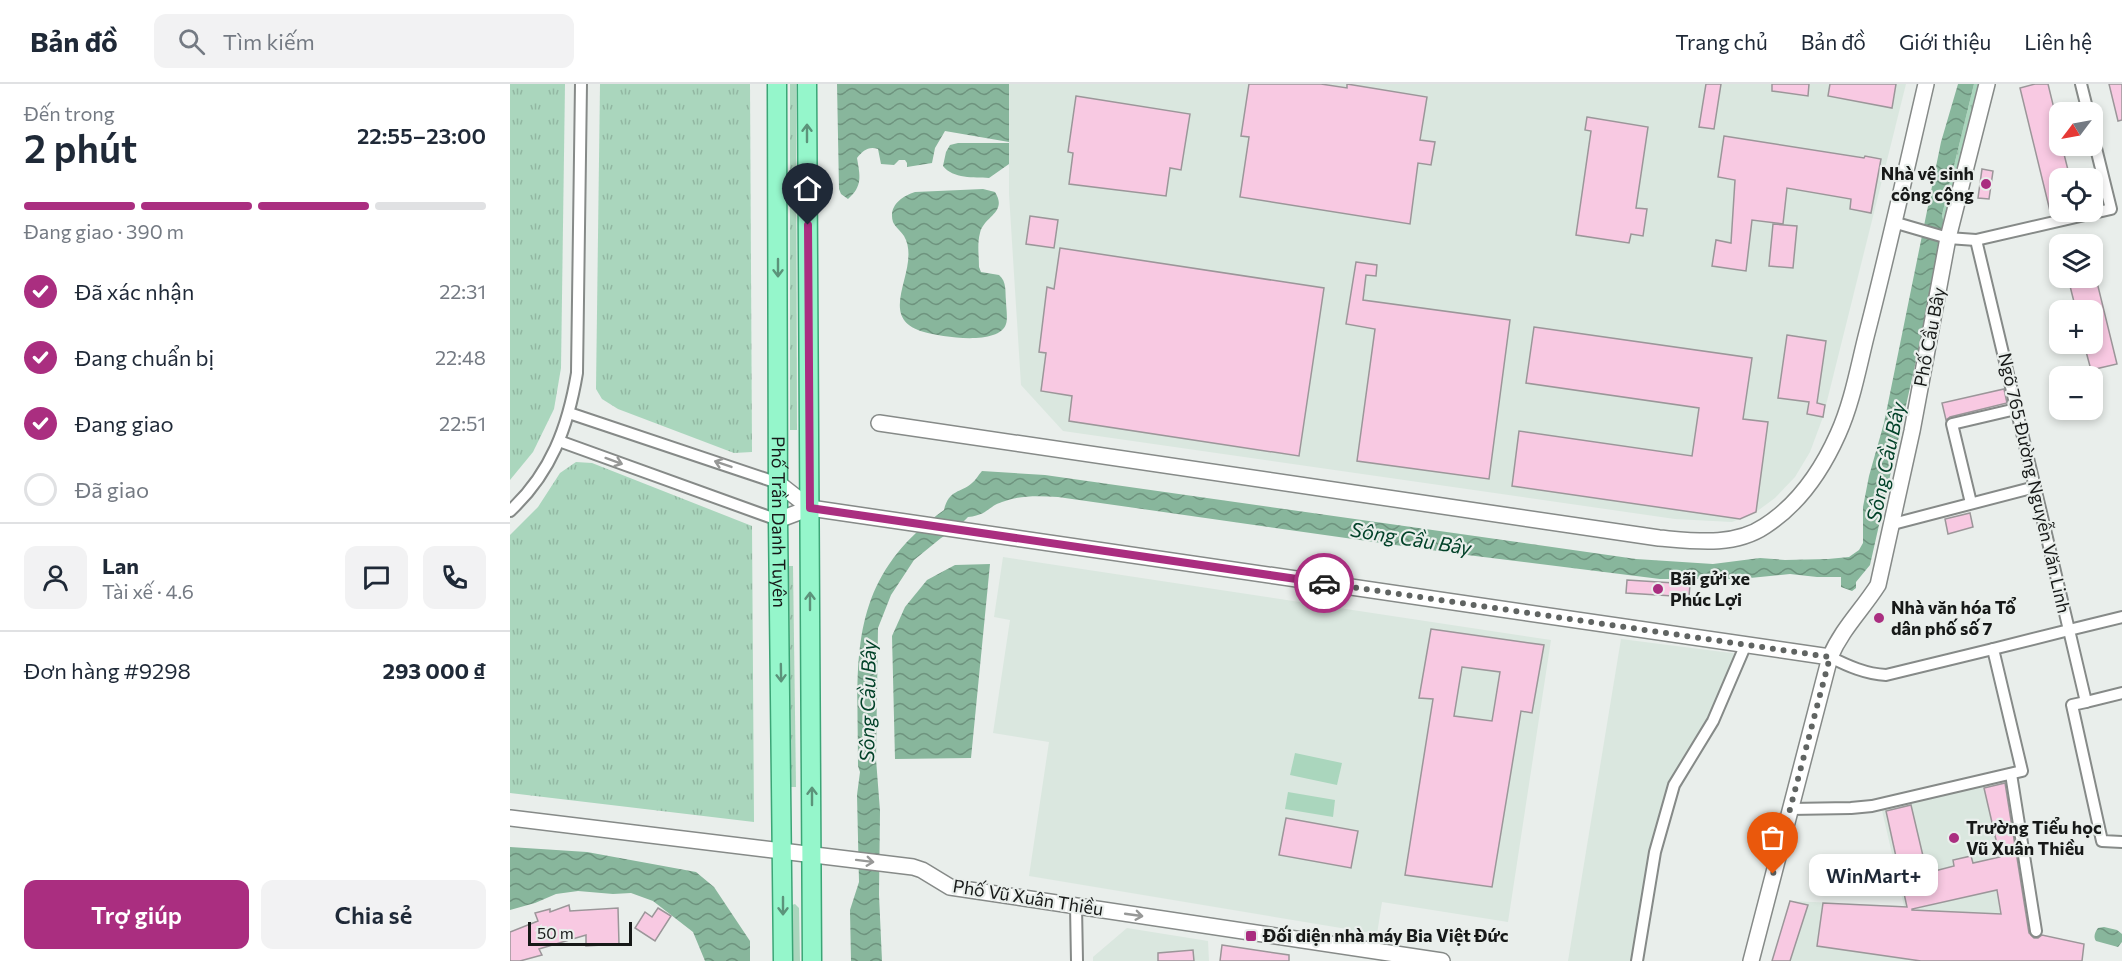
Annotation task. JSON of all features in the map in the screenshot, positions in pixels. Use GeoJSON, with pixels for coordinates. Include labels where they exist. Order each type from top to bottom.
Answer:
{"type":"FeatureCollection","features":[{"type":"Feature","properties":{"kind":"main road","name":"Phố Trần Danh Tuyên"},"geometry":{"type":"LineString","coordinates":[[777,84],[778,520],[783,961]]}},
{"type":"Feature","properties":{"kind":"main road","name":"Phố Trần Danh Tuyên"},"geometry":{"type":"LineString","coordinates":[[807,84],[812,961]]}},
{"type":"Feature","properties":{"kind":"street"},"geometry":{"type":"LineString","coordinates":[[510,511],[522,500],[543,472],[560,441],[569,413],[577,373],[581,84]]}},
{"type":"Feature","properties":{"kind":"street"},"geometry":{"type":"LineString","coordinates":[[879,423],[1659,538],[1700,541],[1738,538],[1764,527],[1804,492],[1823,463],[1838,433],[1854,385],[1926,84]]}},
{"type":"Feature","properties":{"kind":"street","name":"Phố Cầu Bây"},"geometry":{"type":"LineString","coordinates":[[1751,961],[1830,657],[1849,622],[1867,603],[1878,585],[1893,524],[1948,238],[1987,84]]}},
{"type":"Feature","properties":{"kind":"street"},"geometry":{"type":"LineString","coordinates":[[2081,84],[2086,102]]}},
{"type":"Feature","properties":{"kind":"street"},"geometry":{"type":"LineString","coordinates":[[1893,222],[1948,238],[1976,240],[2116,208],[2100,156]]}},
{"type":"Feature","properties":{"kind":"street","name":"Ngõ 765 Đường Nguyễn Văn Linh"},"geometry":{"type":"LineString","coordinates":[[1830,657],[1875,675],[1886,675],[2069,630],[1976,240]]}},
{"type":"Feature","properties":{"kind":"street"},"geometry":{"type":"LineString","coordinates":[[1971,503],[1952,424],[2016,409]]}},
{"type":"Feature","properties":{"kind":"street"},"geometry":{"type":"LineString","coordinates":[[569,413],[778,483],[810,508]]}},
{"type":"Feature","properties":{"kind":"street"},"geometry":{"type":"LineString","coordinates":[[560,441],[778,520],[810,508],[1830,657]]}},
{"type":"Feature","properties":{"kind":"street"},"geometry":{"type":"LineString","coordinates":[[1893,524],[2035,487]]}},
{"type":"Feature","properties":{"kind":"street"},"geometry":{"type":"LineString","coordinates":[[2086,702],[2069,630],[2122,617]]}},
{"type":"Feature","properties":{"kind":"street"},"geometry":{"type":"LineString","coordinates":[[1637,961],[1655,852],[1674,785],[1713,721],[1746,644]]}},
{"type":"Feature","properties":{"kind":"street"},"geometry":{"type":"LineString","coordinates":[[1790,809],[1872,806],[2022,771],[1993,649]]}},
{"type":"Feature","properties":{"kind":"street"},"geometry":{"type":"LineString","coordinates":[[2122,693],[2072,705],[2102,841],[2122,842]]}},
{"type":"Feature","properties":{"kind":"street"},"geometry":{"type":"LineString","coordinates":[[2012,774],[2036,931]]}},
{"type":"Feature","properties":{"kind":"street","name":"Phố Vũ Xuân Thiều"},"geometry":{"type":"LineString","coordinates":[[510,818],[889,864],[922,870],[950,887],[1442,961]]}},
{"type":"Feature","properties":{"kind":"street"},"geometry":{"type":"LineString","coordinates":[[1076,906],[1077,961]]}},
{"type":"Feature","properties":{"kind":"shaded area"},"geometry":{"type":"Polygon","coordinates":[[[1009,84],[1906,84],[1823,417],[1810,452],[1795,477],[1775,498],[1756,512],[1732,522],[1675,519],[1063,431],[1021,385],[1009,194],[1009,84]]]}},
{"type":"Feature","properties":{"kind":"shaded area"},"geometry":{"type":"Polygon","coordinates":[[[1003,557],[1551,640],[1508,922],[1382,902],[1377,934],[1029,876],[1049,742],[993,733],[1010,620],[994,617],[1003,557]]]}},
{"type":"Feature","properties":{"kind":"shaded area"},"geometry":{"type":"Polygon","coordinates":[[[1621,639],[1739,654],[1689,756],[1651,853],[1630,961],[1568,961],[1621,639]]]}},
{"type":"Feature","properties":{"kind":"shaded area"},"geometry":{"type":"Polygon","coordinates":[[[2007,776],[2035,933],[2084,944],[2082,961],[1772,961],[1790,901],[1904,906],[1881,806],[2007,776]]]}},
{"type":"Feature","properties":{"kind":"shaded area"},"geometry":{"type":"Polygon","coordinates":[[[1127,928],[1208,941],[1209,961],[1093,961],[1093,957],[1127,928]]]}},
{"type":"Feature","properties":{"kind":"green space"},"geometry":{"type":"Polygon","coordinates":[[[510,84],[565,84],[561,368],[554,409],[533,452],[510,480],[510,84]]]}},
{"type":"Feature","properties":{"kind":"green space"},"geometry":{"type":"Polygon","coordinates":[[[600,84],[750,84],[752,452],[734,453],[618,409],[602,399],[596,389],[600,84]]]}},
{"type":"Feature","properties":{"kind":"green space"},"geometry":{"type":"Polygon","coordinates":[[[790,84],[796,84],[797,430],[790,430],[790,84]]]}},
{"type":"Feature","properties":{"kind":"green space"},"geometry":{"type":"Polygon","coordinates":[[[1974,84],[1983,84],[1944,224],[1942,215],[1974,84]]]}},
{"type":"Feature","properties":{"kind":"green space"},"geometry":{"type":"Polygon","coordinates":[[[576,462],[592,463],[752,526],[754,822],[510,793],[510,535],[538,507],[560,473],[576,462]]]}},
{"type":"Feature","properties":{"kind":"green space"},"geometry":{"type":"Polygon","coordinates":[[[786,566],[793,566],[796,787],[787,787],[786,566]]]}},
{"type":"Feature","properties":{"kind":"green space"},"geometry":{"type":"Polygon","coordinates":[[[1295,753],[1342,763],[1337,785],[1290,775],[1295,753]]]}},
{"type":"Feature","properties":{"kind":"green space"},"geometry":{"type":"Polygon","coordinates":[[[1288,792],[1335,800],[1333,817],[1285,809],[1288,792]]]}},
{"type":"Feature","properties":{"kind":"green space"},"geometry":{"type":"Polygon","coordinates":[[[795,904],[799,908],[800,961],[792,961],[791,909],[795,904]]]}},
{"type":"Feature","properties":{"kind":"water"},"geometry":{"type":"Polygon","coordinates":[[[837,84],[1009,84],[1009,142],[945,131],[935,148],[932,163],[907,167],[905,160],[899,160],[894,165],[881,164],[878,149],[869,149],[857,158],[858,185],[848,199],[841,194],[839,189],[837,84]]]}},
{"type":"Feature","properties":{"kind":"water","name":"Sông Cầu Bây"},"geometry":{"type":"Polygon","coordinates":[[[1958,84],[1974,84],[1942,215],[1944,224],[1925,321],[1870,565],[1856,582],[1856,588],[1852,591],[1841,587],[1841,577],[1790,574],[1740,579],[1660,579],[1459,554],[1058,497],[1023,497],[1002,502],[980,515],[968,517],[914,560],[891,595],[878,628],[876,759],[880,811],[879,895],[882,961],[851,961],[850,910],[859,882],[858,690],[859,656],[864,624],[873,594],[889,565],[912,537],[944,510],[949,498],[972,483],[982,471],[1045,475],[1636,559],[1713,564],[1760,558],[1785,560],[1849,557],[1859,550],[1863,543],[1863,507],[1869,476],[1884,423],[1941,142],[1958,84]]]}},
{"type":"Feature","properties":{"kind":"water"},"geometry":{"type":"Polygon","coordinates":[[[1009,143],[1009,164],[989,178],[952,173],[943,166],[950,145],[1009,143]]]}},
{"type":"Feature","properties":{"kind":"water"},"geometry":{"type":"Polygon","coordinates":[[[983,189],[995,192],[999,205],[980,233],[979,267],[981,272],[999,275],[1003,281],[1006,324],[1001,331],[981,338],[932,334],[909,325],[902,315],[900,304],[908,263],[908,249],[904,236],[893,222],[894,207],[905,196],[915,192],[983,189]]]}},
{"type":"Feature","properties":{"kind":"water"},"geometry":{"type":"Polygon","coordinates":[[[990,564],[971,758],[895,759],[892,636],[905,607],[927,580],[955,565],[990,564]]]}},
{"type":"Feature","properties":{"kind":"water"},"geometry":{"type":"Polygon","coordinates":[[[510,847],[587,852],[696,872],[714,887],[750,941],[750,961],[705,961],[693,932],[653,901],[631,893],[578,891],[556,894],[510,910],[510,847]]]}},
{"type":"Feature","properties":{"kind":"water"},"geometry":{"type":"Polygon","coordinates":[[[2104,927],[2117,930],[2122,934],[2122,942],[2118,947],[2096,941],[2096,931],[2104,927]]]}},
{"type":"Feature","properties":{"kind":"building"},"geometry":{"type":"Polygon","coordinates":[[[1249,84],[1321,84],[1347,88],[1347,84],[1427,97],[1420,140],[1435,142],[1431,165],[1418,163],[1410,224],[1240,197],[1249,137],[1241,136],[1249,84]]]}},
{"type":"Feature","properties":{"kind":"building"},"geometry":{"type":"Polygon","coordinates":[[[1706,84],[1721,84],[1714,129],[1699,127],[1706,84]]]}},
{"type":"Feature","properties":{"kind":"building"},"geometry":{"type":"Polygon","coordinates":[[[1772,84],[1809,84],[1808,96],[1772,91],[1772,84]]]}},
{"type":"Feature","properties":{"kind":"building"},"geometry":{"type":"Polygon","coordinates":[[[1830,84],[1896,84],[1892,108],[1828,96],[1830,84]]]}},
{"type":"Feature","properties":{"kind":"building"},"geometry":{"type":"Polygon","coordinates":[[[2035,84],[2048,84],[2052,102],[2049,102],[2049,156],[2064,156],[2068,168],[2049,168],[2049,207],[2020,88],[2035,84]]]}},
{"type":"Feature","properties":{"kind":"building"},"geometry":{"type":"Polygon","coordinates":[[[2109,84],[2122,84],[2122,120],[2118,121],[2109,84]]]}},
{"type":"Feature","properties":{"kind":"building"},"geometry":{"type":"Polygon","coordinates":[[[1076,96],[1190,114],[1181,170],[1170,168],[1166,196],[1069,184],[1073,153],[1068,152],[1076,96]]]}},
{"type":"Feature","properties":{"kind":"building"},"geometry":{"type":"Polygon","coordinates":[[[1587,117],[1648,127],[1636,208],[1647,209],[1643,236],[1631,234],[1629,243],[1576,235],[1591,131],[1585,130],[1587,117]]]}},
{"type":"Feature","properties":{"kind":"building"},"geometry":{"type":"Polygon","coordinates":[[[1724,136],[1881,159],[1871,213],[1850,209],[1851,199],[1787,188],[1783,224],[1752,220],[1746,271],[1712,266],[1716,240],[1731,243],[1735,180],[1718,177],[1724,136]]]}},
{"type":"Feature","properties":{"kind":"building","name":"Nhà vệ sinh công cộng"},"geometry":{"type":"Polygon","coordinates":[[[1982,169],[1993,171],[1989,199],[1978,198],[1982,169]]]}},
{"type":"Feature","properties":{"kind":"building"},"geometry":{"type":"Polygon","coordinates":[[[1030,216],[1058,220],[1054,248],[1026,244],[1030,216]]]}},
{"type":"Feature","properties":{"kind":"building"},"geometry":{"type":"Polygon","coordinates":[[[1773,224],[1797,226],[1793,268],[1769,266],[1773,224]]]}},
{"type":"Feature","properties":{"kind":"building"},"geometry":{"type":"Polygon","coordinates":[[[1060,248],[1324,288],[1299,456],[1069,421],[1072,396],[1041,391],[1046,353],[1039,352],[1047,287],[1054,289],[1060,248]]]}},
{"type":"Feature","properties":{"kind":"building"},"geometry":{"type":"Polygon","coordinates":[[[1356,262],[1377,265],[1376,276],[1366,275],[1363,300],[1510,320],[1489,479],[1357,461],[1375,329],[1346,324],[1356,262]]]}},
{"type":"Feature","properties":{"kind":"building"},"geometry":{"type":"Polygon","coordinates":[[[2070,288],[2098,288],[2101,300],[2074,300],[2070,288]]]}},
{"type":"Feature","properties":{"kind":"building"},"geometry":{"type":"Polygon","coordinates":[[[2103,307],[2117,364],[2103,367],[2090,366],[2087,354],[2103,354],[2103,307]]]}},
{"type":"Feature","properties":{"kind":"building"},"geometry":{"type":"Polygon","coordinates":[[[1534,327],[1752,358],[1743,419],[1768,422],[1756,512],[1740,519],[1512,486],[1519,431],[1692,456],[1699,408],[1526,383],[1534,327]]]}},
{"type":"Feature","properties":{"kind":"building"},"geometry":{"type":"Polygon","coordinates":[[[1787,335],[1826,341],[1817,403],[1825,405],[1823,417],[1807,414],[1809,402],[1778,398],[1787,335]]]}},
{"type":"Feature","properties":{"kind":"building"},"geometry":{"type":"Polygon","coordinates":[[[2004,389],[2007,403],[1950,417],[1946,420],[1942,403],[2004,389]]]}},
{"type":"Feature","properties":{"kind":"building"},"geometry":{"type":"Polygon","coordinates":[[[1970,513],[1973,527],[1948,534],[1945,519],[1970,513]]]}},
{"type":"Feature","properties":{"kind":"building","name":"Bãi gửi xe Phúc Lợi"},"geometry":{"type":"Polygon","coordinates":[[[1627,580],[1690,584],[1689,597],[1626,593],[1627,580]]]}},
{"type":"Feature","properties":{"kind":"building"},"geometry":{"type":"Polygon","coordinates":[[[1431,629],[1544,645],[1532,713],[1521,711],[1492,887],[1405,875],[1433,699],[1419,698],[1431,629]],[[1462,667],[1454,716],[1492,721],[1500,672],[1462,667]]]}},
{"type":"Feature","properties":{"kind":"building"},"geometry":{"type":"Polygon","coordinates":[[[2005,783],[2029,933],[2034,938],[2042,935],[2084,944],[2082,961],[1921,961],[1817,946],[1823,903],[1907,907],[1886,811],[1911,805],[1927,873],[1954,866],[1953,860],[1971,856],[1973,863],[2000,857],[1984,788],[2005,783]],[[1997,890],[1912,909],[1912,910],[2001,914],[1997,890]]]}},
{"type":"Feature","properties":{"kind":"building"},"geometry":{"type":"Polygon","coordinates":[[[1286,818],[1358,831],[1351,868],[1279,855],[1286,818]]]}},
{"type":"Feature","properties":{"kind":"building"},"geometry":{"type":"Polygon","coordinates":[[[1790,901],[1808,905],[1790,961],[1772,961],[1790,901]]]}},
{"type":"Feature","properties":{"kind":"building"},"geometry":{"type":"Polygon","coordinates":[[[569,905],[570,911],[618,908],[619,944],[586,946],[586,935],[539,949],[542,955],[520,961],[510,961],[510,932],[538,921],[535,913],[550,909],[550,912],[569,905]]]}},
{"type":"Feature","properties":{"kind":"building"},"geometry":{"type":"Polygon","coordinates":[[[658,908],[671,916],[655,941],[635,928],[645,912],[652,917],[658,908]]]}},
{"type":"Feature","properties":{"kind":"building"},"geometry":{"type":"Polygon","coordinates":[[[1222,945],[1289,955],[1289,961],[1220,961],[1222,945]]]}},
{"type":"Feature","properties":{"kind":"building"},"geometry":{"type":"Polygon","coordinates":[[[1193,950],[1194,961],[1158,961],[1158,953],[1193,950]]]}},
{"type":"Feature","properties":{"kind":"way so far"},"geometry":{"type":"LineString","coordinates":[[1324,583],[1830,657],[1773,874]]}},
{"type":"Feature","properties":{"kind":"place","name":"Nhà vệ sinh công cộng"},"geometry":{"type":"Point","coordinates":[1986,184]}},
{"type":"Feature","properties":{"kind":"place","name":"Bãi gửi xe Phúc Lợi"},"geometry":{"type":"Point","coordinates":[1658,589]}},
{"type":"Feature","properties":{"kind":"place","name":"Nhà văn hóa Tổ dân phố số 7"},"geometry":{"type":"Point","coordinates":[1879,618]}},
{"type":"Feature","properties":{"kind":"place","name":"Trường Tiểu học Vũ Xuân Thiều"},"geometry":{"type":"Point","coordinates":[1954,838]}},
{"type":"Feature","properties":{"kind":"place","name":"WinMart+"},"geometry":{"type":"Point","coordinates":[1773,874]}},
{"type":"Feature","properties":{"kind":"place","name":"Đối diện nhà máy Bia Việt Đức"},"geometry":{"type":"Point","coordinates":[1251,936]}},
{"type":"Feature","properties":{"kind":"route"},"geometry":{"type":"LineString","coordinates":[[808,225],[810,508],[1324,583]]}}]}
